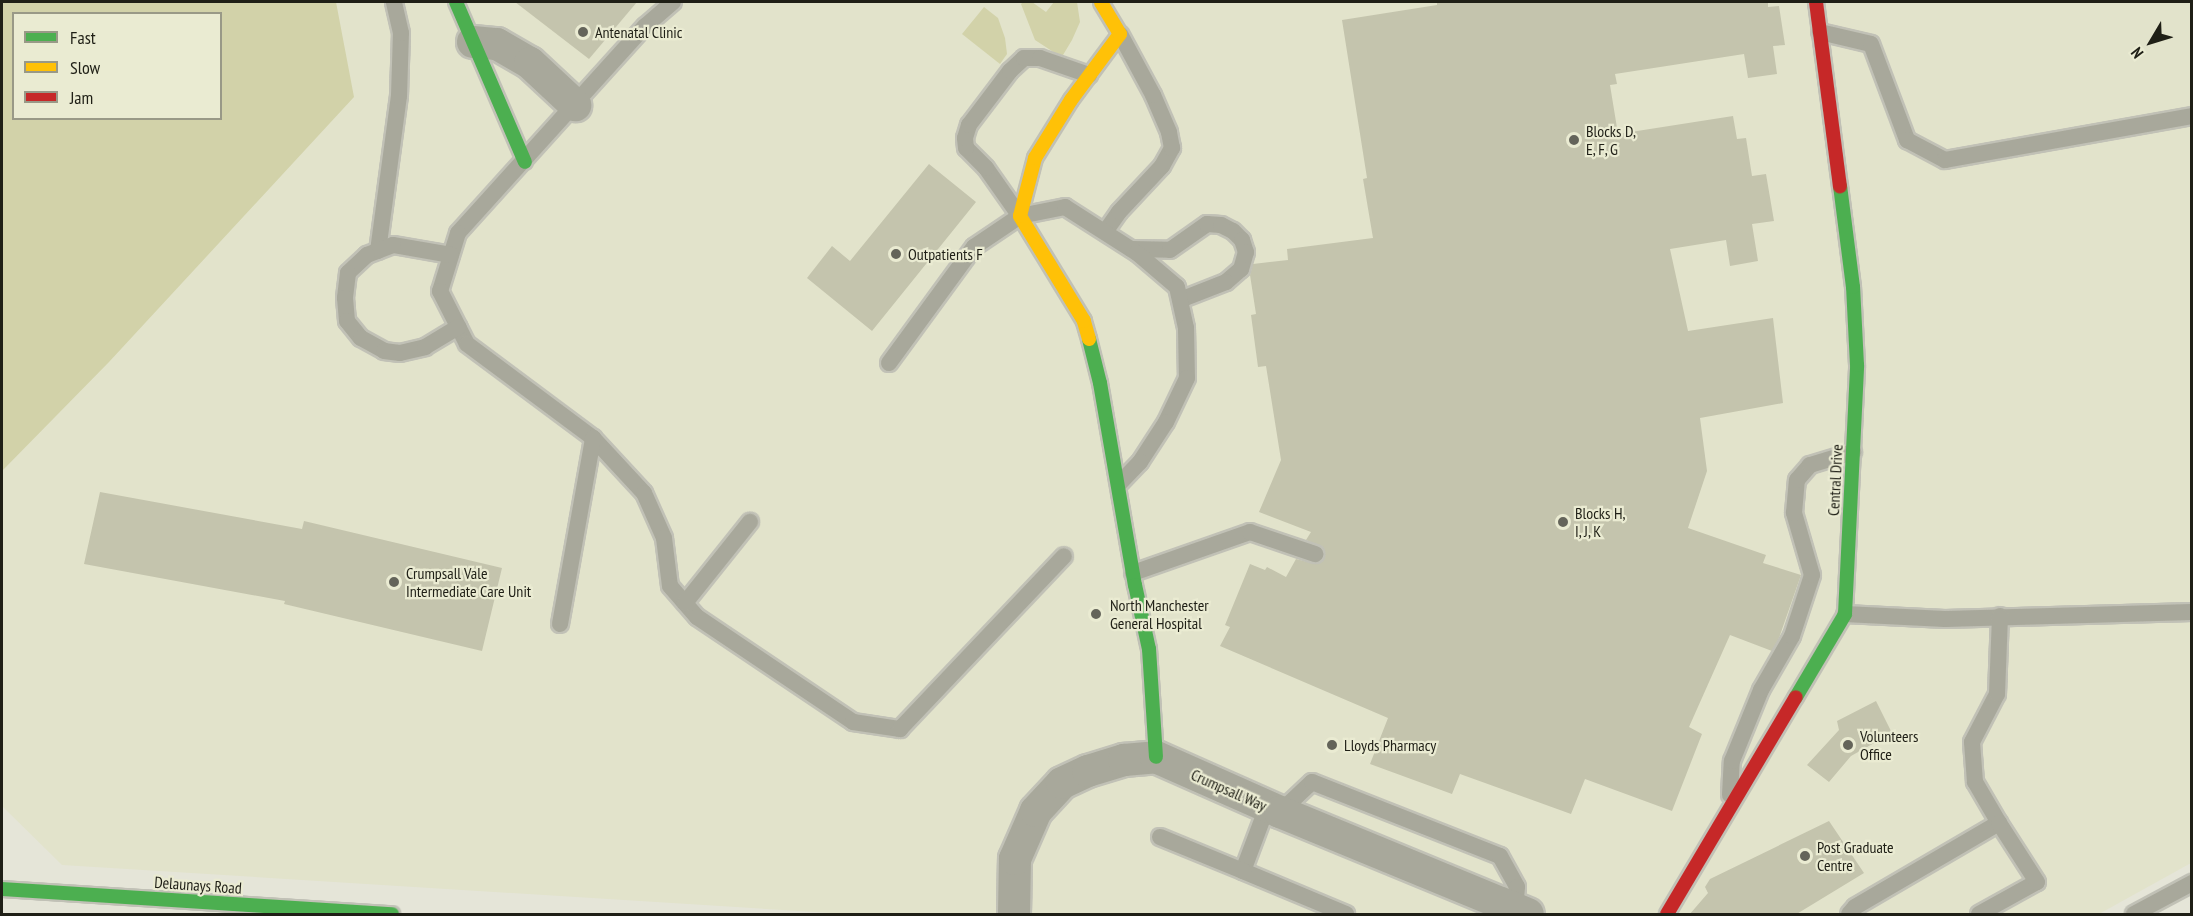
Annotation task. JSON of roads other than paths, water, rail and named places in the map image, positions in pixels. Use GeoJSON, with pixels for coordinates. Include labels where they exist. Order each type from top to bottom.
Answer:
{"type":"FeatureCollection","features":[{"type":"Feature","properties":{"kind":"street"},"geometry":{"type":"LineString","coordinates":[[456,2],[525,162]]}},
{"type":"Feature","properties":{"kind":"street"},"geometry":{"type":"LineString","coordinates":[[1101,2],[1120,34],[1071,100],[1035,158],[1020,216],[1084,321],[1100,383],[1133,573],[1149,649],[1156,757]]}},
{"type":"Feature","properties":{"kind":"street","name":"Central Drive"},"geometry":{"type":"LineString","coordinates":[[1667,915],[1845,614],[1857,365],[1852,287],[1816,2]]}},
{"type":"Feature","properties":{"kind":"street"},"geometry":{"type":"LineString","coordinates":[[473,42],[497,44],[530,63],[574,105]]}},
{"type":"Feature","properties":{"kind":"street","name":"Crumpsall Way"},"geometry":{"type":"LineString","coordinates":[[1014,915],[1015,859],[1036,811],[1062,783],[1088,771],[1124,760],[1156,757],[1274,810],[1521,912]]}},
{"type":"Feature","properties":{"kind":"street","name":"Delaunays Road"},"geometry":{"type":"LineString","coordinates":[[2,889],[392,915]]}},
{"type":"Feature","properties":{"kind":"lane"},"geometry":{"type":"LineString","coordinates":[[378,251],[399,96],[401,33],[394,2]]}},
{"type":"Feature","properties":{"kind":"lane"},"geometry":{"type":"LineString","coordinates":[[672,2],[645,26],[525,162],[458,233],[440,291],[467,344],[593,438],[644,493],[664,538],[670,586],[697,617],[853,722],[900,729],[1064,556]]}},
{"type":"Feature","properties":{"kind":"lane"},"geometry":{"type":"LineString","coordinates":[[1820,32],[1871,44],[1907,140],[1945,160],[2192,116]]}},
{"type":"Feature","properties":{"kind":"lane"},"geometry":{"type":"LineString","coordinates":[[1105,232],[1119,212],[1162,165],[1172,148],[1169,132],[1153,95],[1120,34]]}},
{"type":"Feature","properties":{"kind":"lane"},"geometry":{"type":"LineString","coordinates":[[1020,216],[986,168],[966,148],[965,138],[969,125],[1010,70],[1024,58],[1040,58],[1089,75]]}},
{"type":"Feature","properties":{"kind":"lane"},"geometry":{"type":"LineString","coordinates":[[889,363],[974,247],[1020,216],[1065,207],[1131,249],[1177,287],[1186,328],[1187,378],[1161,430],[1140,462],[1119,484]]}},
{"type":"Feature","properties":{"kind":"lane"},"geometry":{"type":"LineString","coordinates":[[1131,249],[1170,250],[1207,224],[1221,225],[1233,231],[1242,240],[1246,252],[1241,269],[1226,282],[1180,300]]}},
{"type":"Feature","properties":{"kind":"lane"},"geometry":{"type":"LineString","coordinates":[[452,255],[393,246],[367,255],[348,273],[345,298],[347,321],[361,338],[384,351],[400,353],[425,347],[458,327]]}},
{"type":"Feature","properties":{"kind":"lane"},"geometry":{"type":"LineString","coordinates":[[560,624],[593,438]]}},
{"type":"Feature","properties":{"kind":"lane"},"geometry":{"type":"LineString","coordinates":[[1728,811],[1732,761],[1761,690],[1792,636],[1812,575],[1794,513],[1797,480],[1810,465],[1853,452]]}},
{"type":"Feature","properties":{"kind":"lane"},"geometry":{"type":"LineString","coordinates":[[685,603],[750,522]]}},
{"type":"Feature","properties":{"kind":"lane"},"geometry":{"type":"LineString","coordinates":[[1133,573],[1250,532],[1315,554]]}},
{"type":"Feature","properties":{"kind":"lane"},"geometry":{"type":"LineString","coordinates":[[1845,614],[1945,619],[2192,612]]}},
{"type":"Feature","properties":{"kind":"lane"},"geometry":{"type":"LineString","coordinates":[[1979,915],[2037,882],[1975,782],[1972,742],[1997,694],[2000,616]]}},
{"type":"Feature","properties":{"kind":"lane"},"geometry":{"type":"LineString","coordinates":[[1243,871],[1274,810],[1312,782],[1500,856],[1517,887],[1521,912]]}},
{"type":"Feature","properties":{"kind":"lane"},"geometry":{"type":"LineString","coordinates":[[1849,915],[1855,907],[1999,823]]}},
{"type":"Feature","properties":{"kind":"lane"},"geometry":{"type":"LineString","coordinates":[[1160,837],[1346,915]]}},
{"type":"Feature","properties":{"kind":"lane"},"geometry":{"type":"LineString","coordinates":[[2134,915],[2189,890]]}},
{"type":"Feature","properties":{"kind":"place","name":"Antenatal Clinic"},"geometry":{"type":"Point","coordinates":[583,32]}},
{"type":"Feature","properties":{"kind":"place","name":"Blocks D, E, F, G"},"geometry":{"type":"Point","coordinates":[1574,140]}},
{"type":"Feature","properties":{"kind":"place","name":"Outpatients F"},"geometry":{"type":"Point","coordinates":[896,254]}},
{"type":"Feature","properties":{"kind":"place","name":"Blocks H, I, J, K"},"geometry":{"type":"Point","coordinates":[1563,522]}},
{"type":"Feature","properties":{"kind":"place","name":"Crumpsall Vale Intermediate Care Unit"},"geometry":{"type":"Point","coordinates":[394,582]}},
{"type":"Feature","properties":{"kind":"place","name":"North Manchester General Hospital"},"geometry":{"type":"Point","coordinates":[1096,614]}},
{"type":"Feature","properties":{"kind":"place","name":"Lloyds Pharmacy"},"geometry":{"type":"Point","coordinates":[1332,745]}},
{"type":"Feature","properties":{"kind":"place","name":"Volunteers Office"},"geometry":{"type":"Point","coordinates":[1848,745]}},
{"type":"Feature","properties":{"kind":"place","name":"Post Graduate Centre"},"geometry":{"type":"Point","coordinates":[1805,856]}}]}
